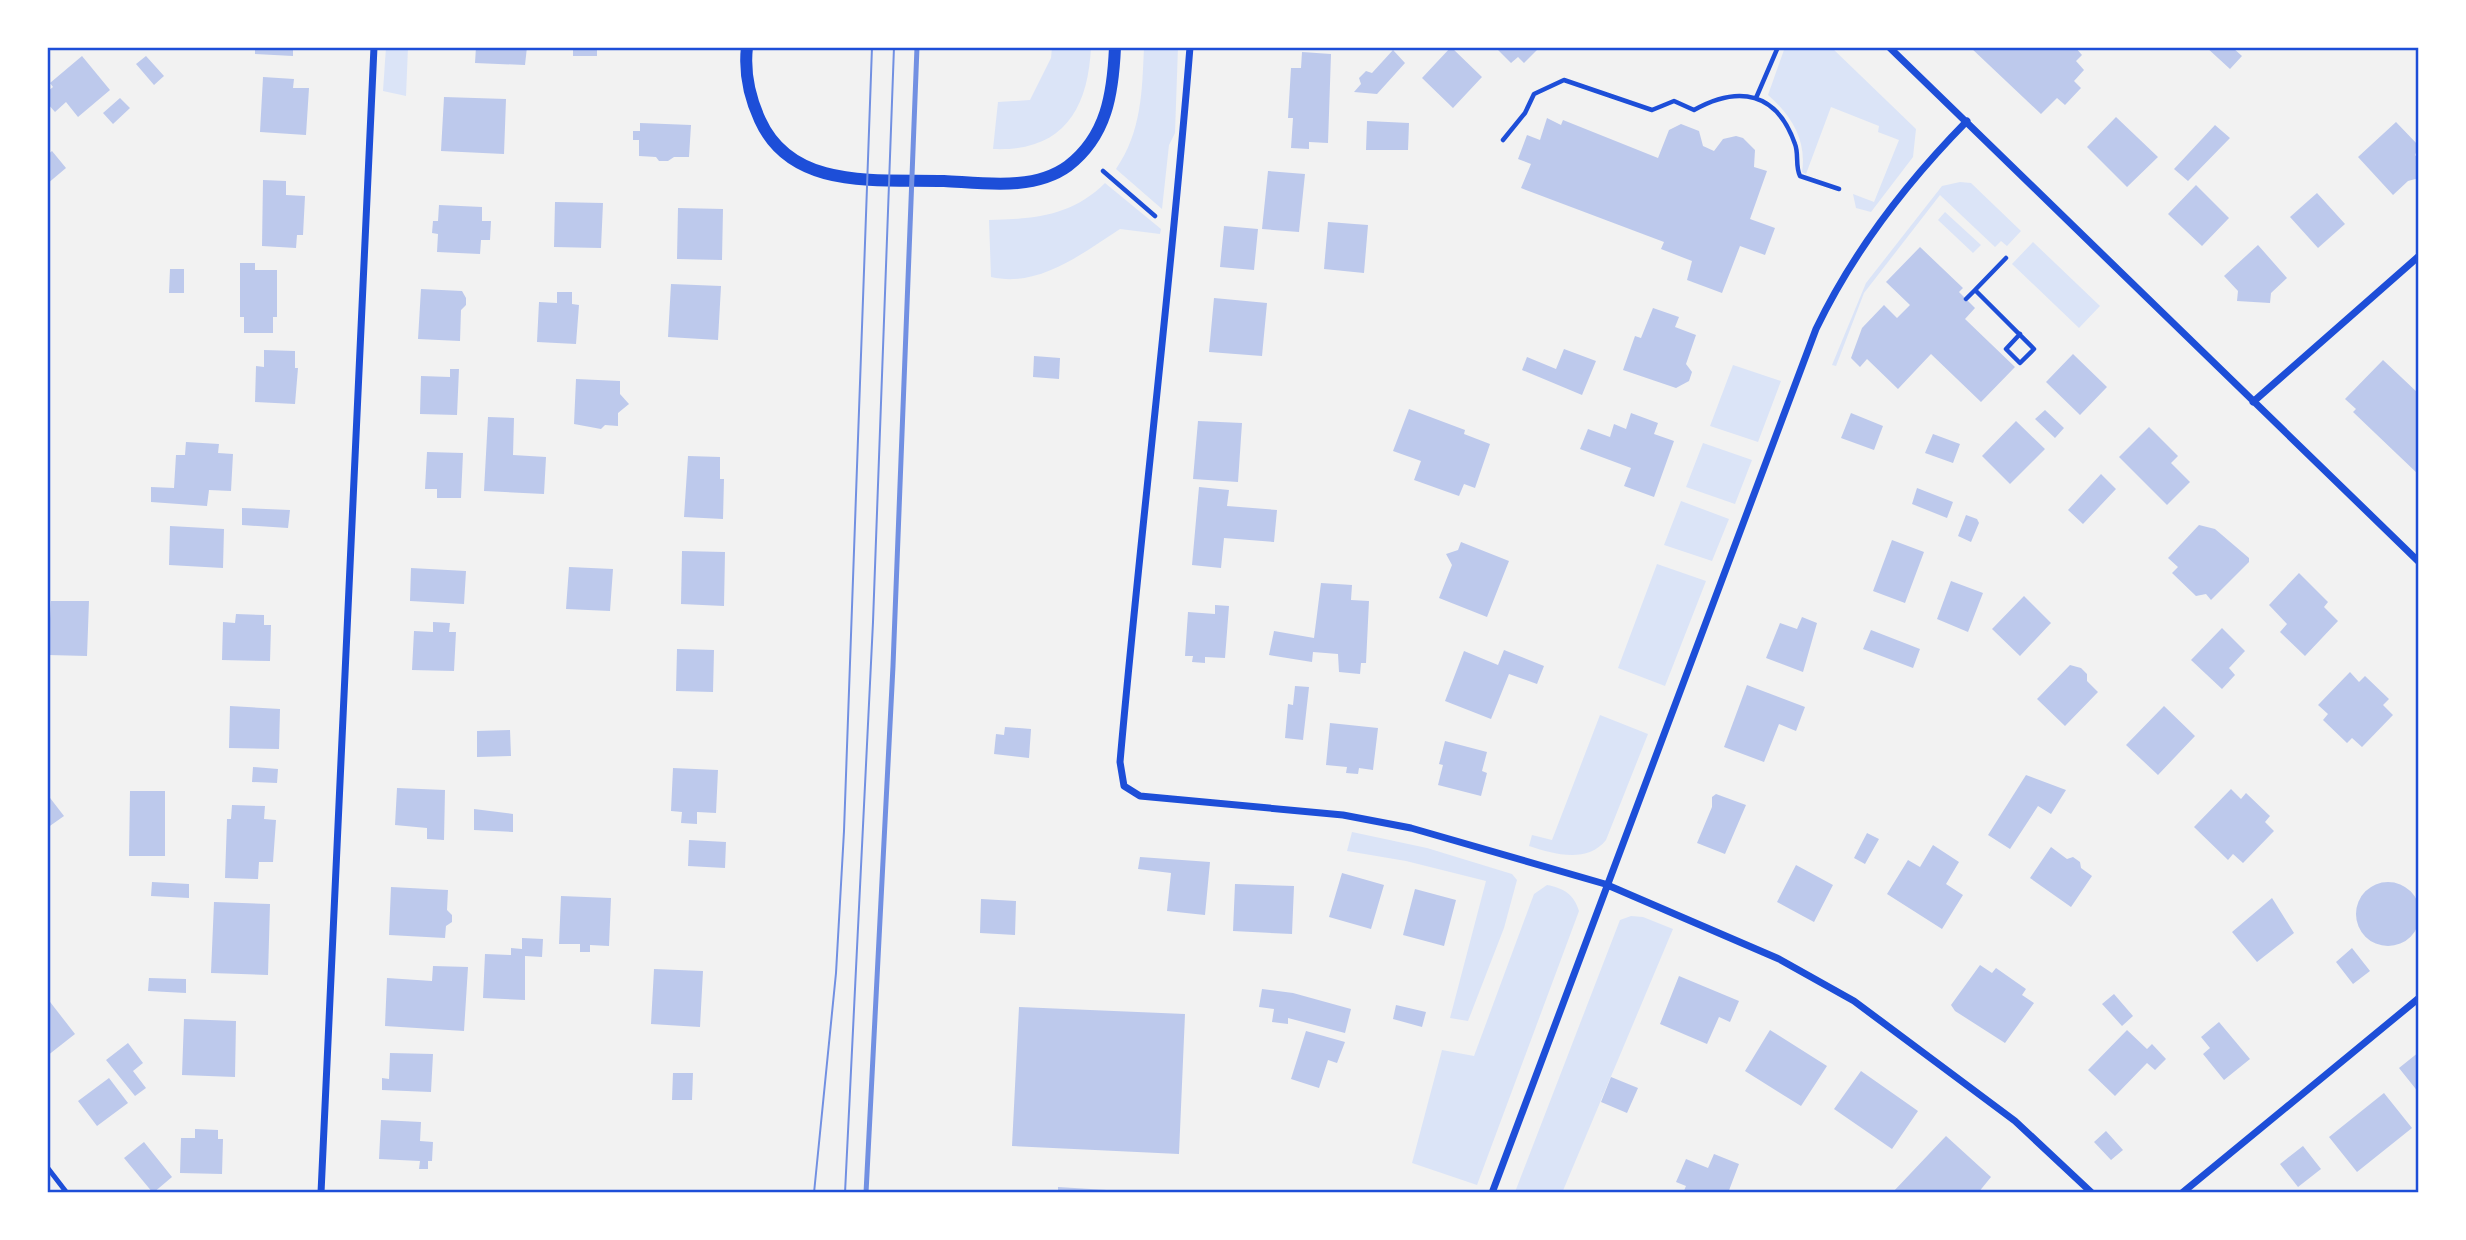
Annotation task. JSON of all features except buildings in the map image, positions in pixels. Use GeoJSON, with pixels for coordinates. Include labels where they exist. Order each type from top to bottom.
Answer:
{"type":"FeatureCollection","features":[{"type":"Feature","properties":{"kind":"street"},"geometry":{"type":"LineString","coordinates":[[321,1193],[374,47]]}},
{"type":"Feature","properties":{"kind":"street"},"geometry":{"type":"LineString","coordinates":[[747,47],[747,80],[752,102],[771,141],[785,155],[813,172],[841,178],[982,183],[1042,180],[1069,165],[1093,141],[1109,106],[1115,47]]}},
{"type":"Feature","properties":{"kind":"street"},"geometry":{"type":"LineString","coordinates":[[1190,47],[1175,232],[1135,592],[1120,762],[1124,786],[1140,796],[1343,815],[1411,828],[1605,884],[1779,960],[1854,1001],[2015,1121],[2092,1193]]}},
{"type":"Feature","properties":{"kind":"street"},"geometry":{"type":"LineString","coordinates":[[1889,47],[2419,562]]}},
{"type":"Feature","properties":{"kind":"street"},"geometry":{"type":"LineString","coordinates":[[1492,1193],[1605,884],[1816,328],[1841,278],[1874,231],[1941,148],[1967,121]]}},
{"type":"Feature","properties":{"kind":"street"},"geometry":{"type":"LineString","coordinates":[[2253,402],[2419,256]]}},
{"type":"Feature","properties":{"kind":"street"},"geometry":{"type":"LineString","coordinates":[[2182,1193],[2419,998]]}},
{"type":"Feature","properties":{"kind":"lane"},"geometry":{"type":"LineString","coordinates":[[47,1167],[67,1193]]}},
{"type":"Feature","properties":{"kind":"path"},"geometry":{"type":"LineString","coordinates":[[1756,97],[1777,47]]}},
{"type":"Feature","properties":{"kind":"path"},"geometry":{"type":"LineString","coordinates":[[1503,140],[1525,113],[1534,94],[1564,80],[1652,110],[1674,102],[1694,110],[1711,100],[1735,95],[1756,97],[1772,107],[1786,122],[1797,147],[1797,170],[1800,176],[1839,189]]}},
{"type":"Feature","properties":{"kind":"path"},"geometry":{"type":"LineString","coordinates":[[1103,170],[1157,217]]}},
{"type":"Feature","properties":{"kind":"path"},"geometry":{"type":"LineString","coordinates":[[1966,299],[2006,258]]}},
{"type":"Feature","properties":{"kind":"path"},"geometry":{"type":"LineString","coordinates":[[1975,290],[2020,334],[2034,349],[2020,363],[2006,349],[2020,334]]}},
{"type":"Feature","properties":{"kind":"shaded area"},"geometry":{"type":"Polygon","coordinates":[[[386,47],[408,47],[406,96],[383,91],[386,47]]]}},
{"type":"Feature","properties":{"kind":"shaded area"},"geometry":{"type":"Polygon","coordinates":[[[1052,47],[1091,47],[1089,70],[1077,108],[1067,123],[1054,135],[1017,148],[993,149],[998,102],[1030,100],[1051,58],[1052,47]]]}},
{"type":"Feature","properties":{"kind":"shaded area"},"geometry":{"type":"Polygon","coordinates":[[[1144,47],[1178,47],[1175,133],[1169,145],[1162,209],[1116,169],[1125,155],[1136,125],[1144,47]]]}},
{"type":"Feature","properties":{"kind":"shaded area"},"geometry":{"type":"Polygon","coordinates":[[[1785,47],[1831,47],[1916,129],[1913,157],[1871,212],[1856,208],[1853,194],[1874,202],[1899,140],[1878,132],[1879,126],[1831,107],[1806,174],[1802,172],[1802,149],[1796,129],[1784,111],[1768,95],[1785,47]]]}},
{"type":"Feature","properties":{"kind":"shaded area"},"geometry":{"type":"Polygon","coordinates":[[[1960,182],[1971,183],[2021,231],[2007,246],[2001,241],[1995,247],[1940,195],[1864,293],[1836,366],[1832,365],[1866,283],[1942,186],[1960,182]]]}},
{"type":"Feature","properties":{"kind":"shaded area"},"geometry":{"type":"Polygon","coordinates":[[[1105,183],[1161,229],[1160,234],[1120,229],[1075,258],[1043,273],[1026,278],[991,277],[989,220],[1052,214],[1079,203],[1105,183]]]}},
{"type":"Feature","properties":{"kind":"shaded area"},"geometry":{"type":"Polygon","coordinates":[[[1945,212],[1981,245],[1973,253],[1938,220],[1945,212]]]}},
{"type":"Feature","properties":{"kind":"shaded area"},"geometry":{"type":"Polygon","coordinates":[[[2033,242],[2100,306],[2079,328],[2012,264],[2033,242]]]}},
{"type":"Feature","properties":{"kind":"shaded area"},"geometry":{"type":"Polygon","coordinates":[[[1733,365],[1781,381],[1758,442],[1710,426],[1733,365]]]}},
{"type":"Feature","properties":{"kind":"shaded area"},"geometry":{"type":"Polygon","coordinates":[[[1703,443],[1752,460],[1735,504],[1686,487],[1703,443]]]}},
{"type":"Feature","properties":{"kind":"shaded area"},"geometry":{"type":"Polygon","coordinates":[[[1681,501],[1729,519],[1712,561],[1664,545],[1681,501]]]}},
{"type":"Feature","properties":{"kind":"shaded area"},"geometry":{"type":"Polygon","coordinates":[[[1657,564],[1706,581],[1665,686],[1618,668],[1657,564]]]}},
{"type":"Feature","properties":{"kind":"shaded area"},"geometry":{"type":"Polygon","coordinates":[[[1600,715],[1648,734],[1606,840],[1580,855],[1559,854],[1529,846],[1532,835],[1552,840],[1600,715]]]}},
{"type":"Feature","properties":{"kind":"shaded area"},"geometry":{"type":"Polygon","coordinates":[[[1352,832],[1427,848],[1512,874],[1517,880],[1504,928],[1468,1021],[1450,1018],[1486,881],[1406,861],[1347,851],[1352,832]]]}},
{"type":"Feature","properties":{"kind":"shaded area"},"geometry":{"type":"Polygon","coordinates":[[[1547,885],[1567,893],[1579,911],[1477,1185],[1412,1163],[1442,1050],[1474,1056],[1534,894],[1547,885]]]}},
{"type":"Feature","properties":{"kind":"shaded area"},"geometry":{"type":"Polygon","coordinates":[[[1631,916],[1643,917],[1673,929],[1562,1193],[1515,1192],[1620,920],[1631,916]]]}},
{"type":"Feature","properties":{"kind":"tram line"},"geometry":{"type":"LineString","coordinates":[[814,1193],[836,973],[844,831],[872,47]]}},
{"type":"Feature","properties":{"kind":"tram line"},"geometry":{"type":"LineString","coordinates":[[845,1193],[873,622],[894,47]]}},
{"type":"Feature","properties":{"kind":"railway"},"geometry":{"type":"LineString","coordinates":[[866,1193],[893,666],[917,47]]}}]}
